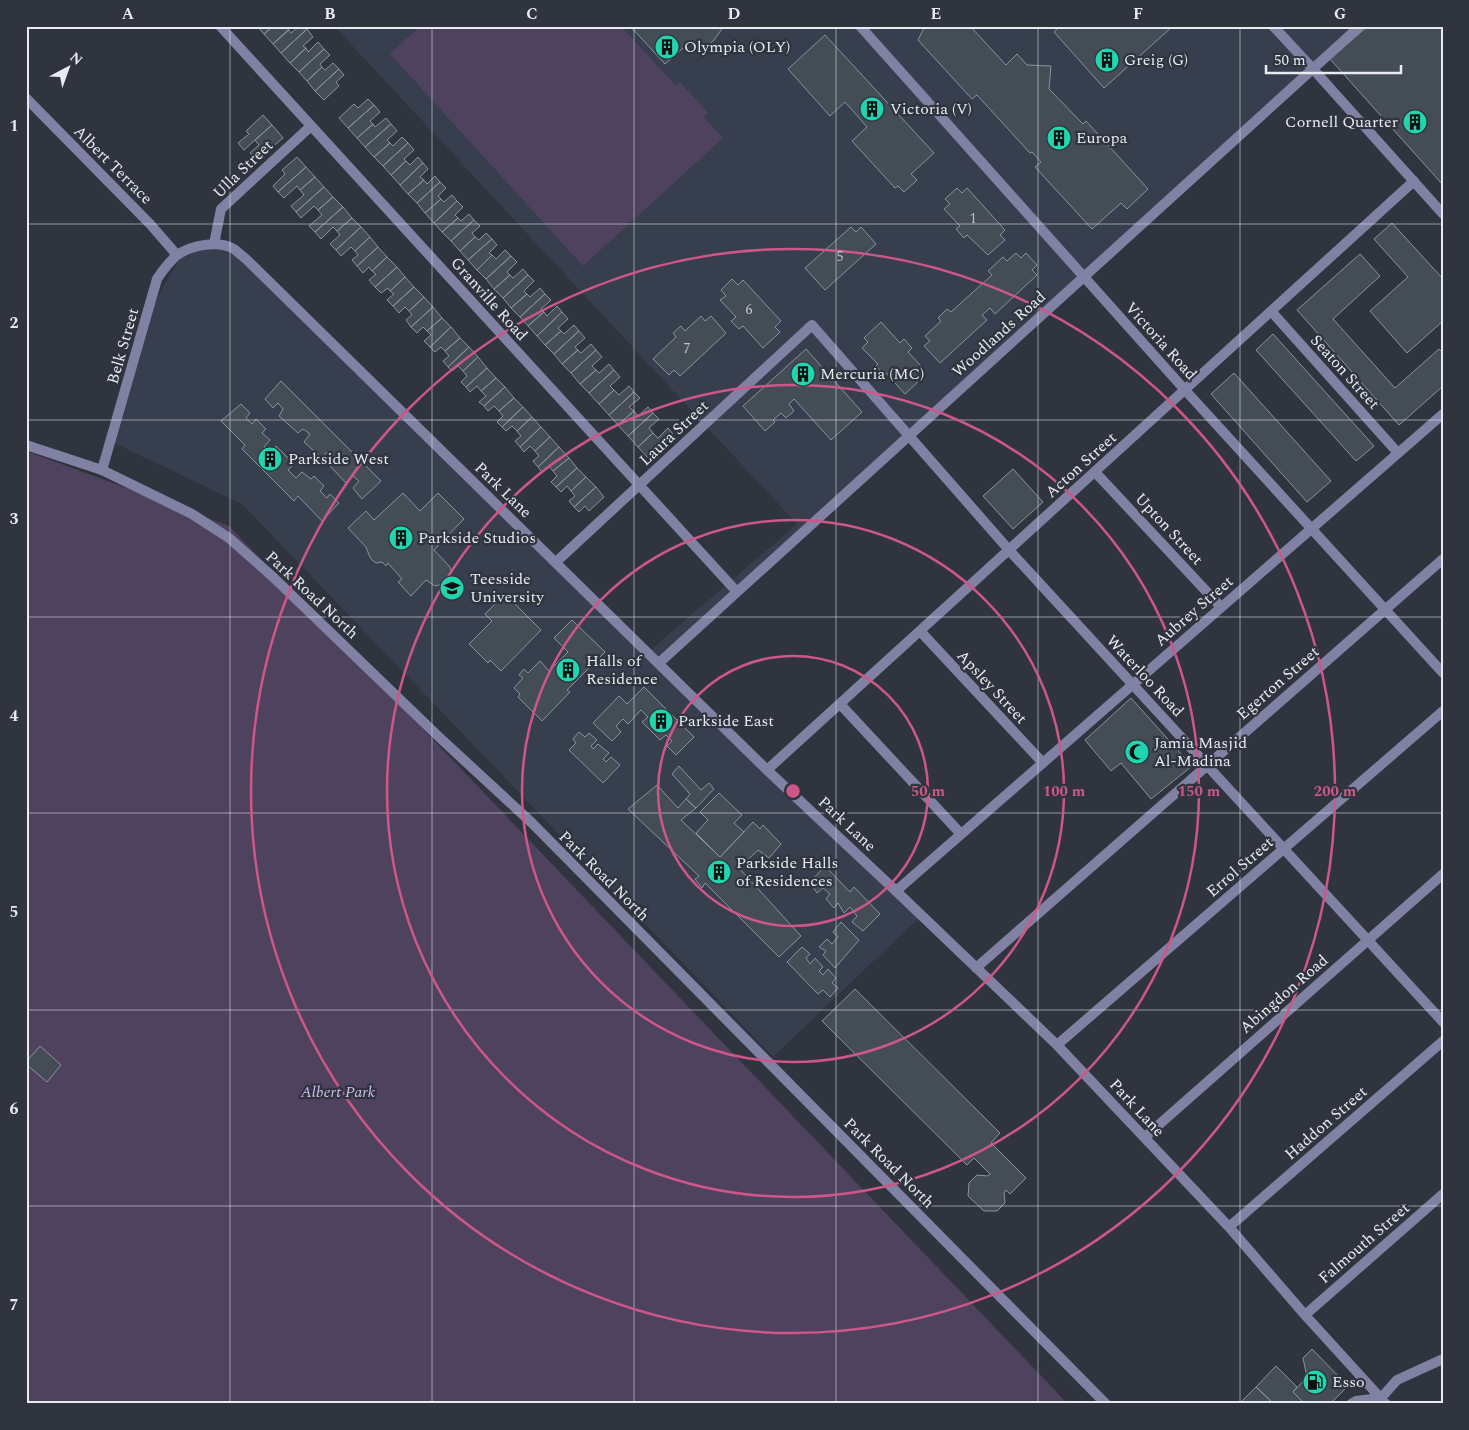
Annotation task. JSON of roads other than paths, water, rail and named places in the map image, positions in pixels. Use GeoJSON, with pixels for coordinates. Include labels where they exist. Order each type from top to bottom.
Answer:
{"type":"FeatureCollection","features":[{"type":"Feature","properties":{"kind":"street","name":"Granville Road"},"geometry":{"type":"LineString","coordinates":[[220,26],[737,592]]}},
{"type":"Feature","properties":{"kind":"street","name":"Victoria Road"},"geometry":{"type":"LineString","coordinates":[[860,26],[1184,390],[1443,673]]}},
{"type":"Feature","properties":{"kind":"street"},"geometry":{"type":"LineString","coordinates":[[1273,26],[1443,214]]}},
{"type":"Feature","properties":{"kind":"street","name":"Woodlands Road"},"geometry":{"type":"LineString","coordinates":[[659,663],[1360,26]]}},
{"type":"Feature","properties":{"kind":"street","name":"Albert Terrace"},"geometry":{"type":"LineString","coordinates":[[26,98],[150,224],[177,256]]}},
{"type":"Feature","properties":{"kind":"street","name":"Ulla Street"},"geometry":{"type":"LineString","coordinates":[[214,244],[221,208],[310,126]]}},
{"type":"Feature","properties":{"kind":"street","name":"Acton Street"},"geometry":{"type":"LineString","coordinates":[[767,770],[1414,181]]}},
{"type":"Feature","properties":{"kind":"street","name":"Park Lane"},"geometry":{"type":"LineString","coordinates":[[195,247],[214,244],[232,248],[246,259],[767,770],[1057,1045],[1229,1227],[1383,1401]]}},
{"type":"Feature","properties":{"kind":"street","name":"Belk Street"},"geometry":{"type":"LineString","coordinates":[[102,470],[157,280],[166,266],[177,256],[195,247]]}},
{"type":"Feature","properties":{"kind":"street","name":"Seaton Street"},"geometry":{"type":"LineString","coordinates":[[1271,311],[1398,453]]}},
{"type":"Feature","properties":{"kind":"street","name":"Laura Street"},"geometry":{"type":"LineString","coordinates":[[556,562],[812,325]]}},
{"type":"Feature","properties":{"kind":"street","name":"Waterloo Road"},"geometry":{"type":"LineString","coordinates":[[812,325],[908,437],[1009,550],[1443,1022]]}},
{"type":"Feature","properties":{"kind":"street","name":"Aubrey Street"},"geometry":{"type":"LineString","coordinates":[[896,891],[1443,414]]}},
{"type":"Feature","properties":{"kind":"street","name":"Park Road North"},"geometry":{"type":"LineString","coordinates":[[26,445],[102,470],[192,514],[229,538],[273,577],[532,823],[1106,1404]]}},
{"type":"Feature","properties":{"kind":"street","name":"Upton Street"},"geometry":{"type":"LineString","coordinates":[[1095,472],[1221,607]]}},
{"type":"Feature","properties":{"kind":"street","name":"Egerton Street"},"geometry":{"type":"LineString","coordinates":[[976,968],[1443,559]]}},
{"type":"Feature","properties":{"kind":"street","name":"Apsley Street"},"geometry":{"type":"LineString","coordinates":[[920,631],[1043,763]]}},
{"type":"Feature","properties":{"kind":"street"},"geometry":{"type":"LineString","coordinates":[[840,704],[961,834]]}},
{"type":"Feature","properties":{"kind":"street","name":"Errol Street"},"geometry":{"type":"LineString","coordinates":[[1057,1045],[1443,711]]}},
{"type":"Feature","properties":{"kind":"street","name":"Abingdon Road"},"geometry":{"type":"LineString","coordinates":[[1144,1137],[1443,874]]}},
{"type":"Feature","properties":{"kind":"street","name":"Haddon Street"},"geometry":{"type":"LineString","coordinates":[[1229,1227],[1443,1042]]}},
{"type":"Feature","properties":{"kind":"street","name":"Falmouth Street"},"geometry":{"type":"LineString","coordinates":[[1306,1315],[1443,1194]]}},
{"type":"Feature","properties":{"kind":"street"},"geometry":{"type":"LineString","coordinates":[[1351,1404],[1356,1401],[1383,1401],[1397,1380],[1443,1359]]}},
{"type":"Feature","properties":{"kind":"place","name":"Olympia (OLY)"},"geometry":{"type":"Point","coordinates":[667,47]}},
{"type":"Feature","properties":{"kind":"place","name":"Greig (G)"},"geometry":{"type":"Point","coordinates":[1107,60]}},
{"type":"Feature","properties":{"kind":"place","name":"Victoria (V)"},"geometry":{"type":"Point","coordinates":[872,109]}},
{"type":"Feature","properties":{"kind":"place","name":"Cornell Quarter"},"geometry":{"type":"Point","coordinates":[1415,122]}},
{"type":"Feature","properties":{"kind":"place","name":"Europa"},"geometry":{"type":"Point","coordinates":[1059,138]}},
{"type":"Feature","properties":{"kind":"place","name":"Mercuria (MC)"},"geometry":{"type":"Point","coordinates":[803,374]}},
{"type":"Feature","properties":{"kind":"place","name":"Parkside West"},"geometry":{"type":"Point","coordinates":[270,459]}},
{"type":"Feature","properties":{"kind":"place","name":"Parkside Studios"},"geometry":{"type":"Point","coordinates":[401,538]}},
{"type":"Feature","properties":{"kind":"place","name":"Teesside University"},"geometry":{"type":"Point","coordinates":[452,588]}},
{"type":"Feature","properties":{"kind":"place","name":"Halls of Residence"},"geometry":{"type":"Point","coordinates":[568,670]}},
{"type":"Feature","properties":{"kind":"place","name":"Parkside East"},"geometry":{"type":"Point","coordinates":[661,721]}},
{"type":"Feature","properties":{"kind":"place","name":"Jamia Masjid Al-Madina"},"geometry":{"type":"Point","coordinates":[1137,752]}},
{"type":"Feature","properties":{"kind":"place","name":"Parkside Halls of Residences"},"geometry":{"type":"Point","coordinates":[719,872]}},
{"type":"Feature","properties":{"kind":"place","name":"Esso"},"geometry":{"type":"Point","coordinates":[1315,1382]}},
{"type":"Feature","properties":{"kind":"park label","name":"Albert Park"},"geometry":{"type":"Point","coordinates":[338,1092]}}]}
